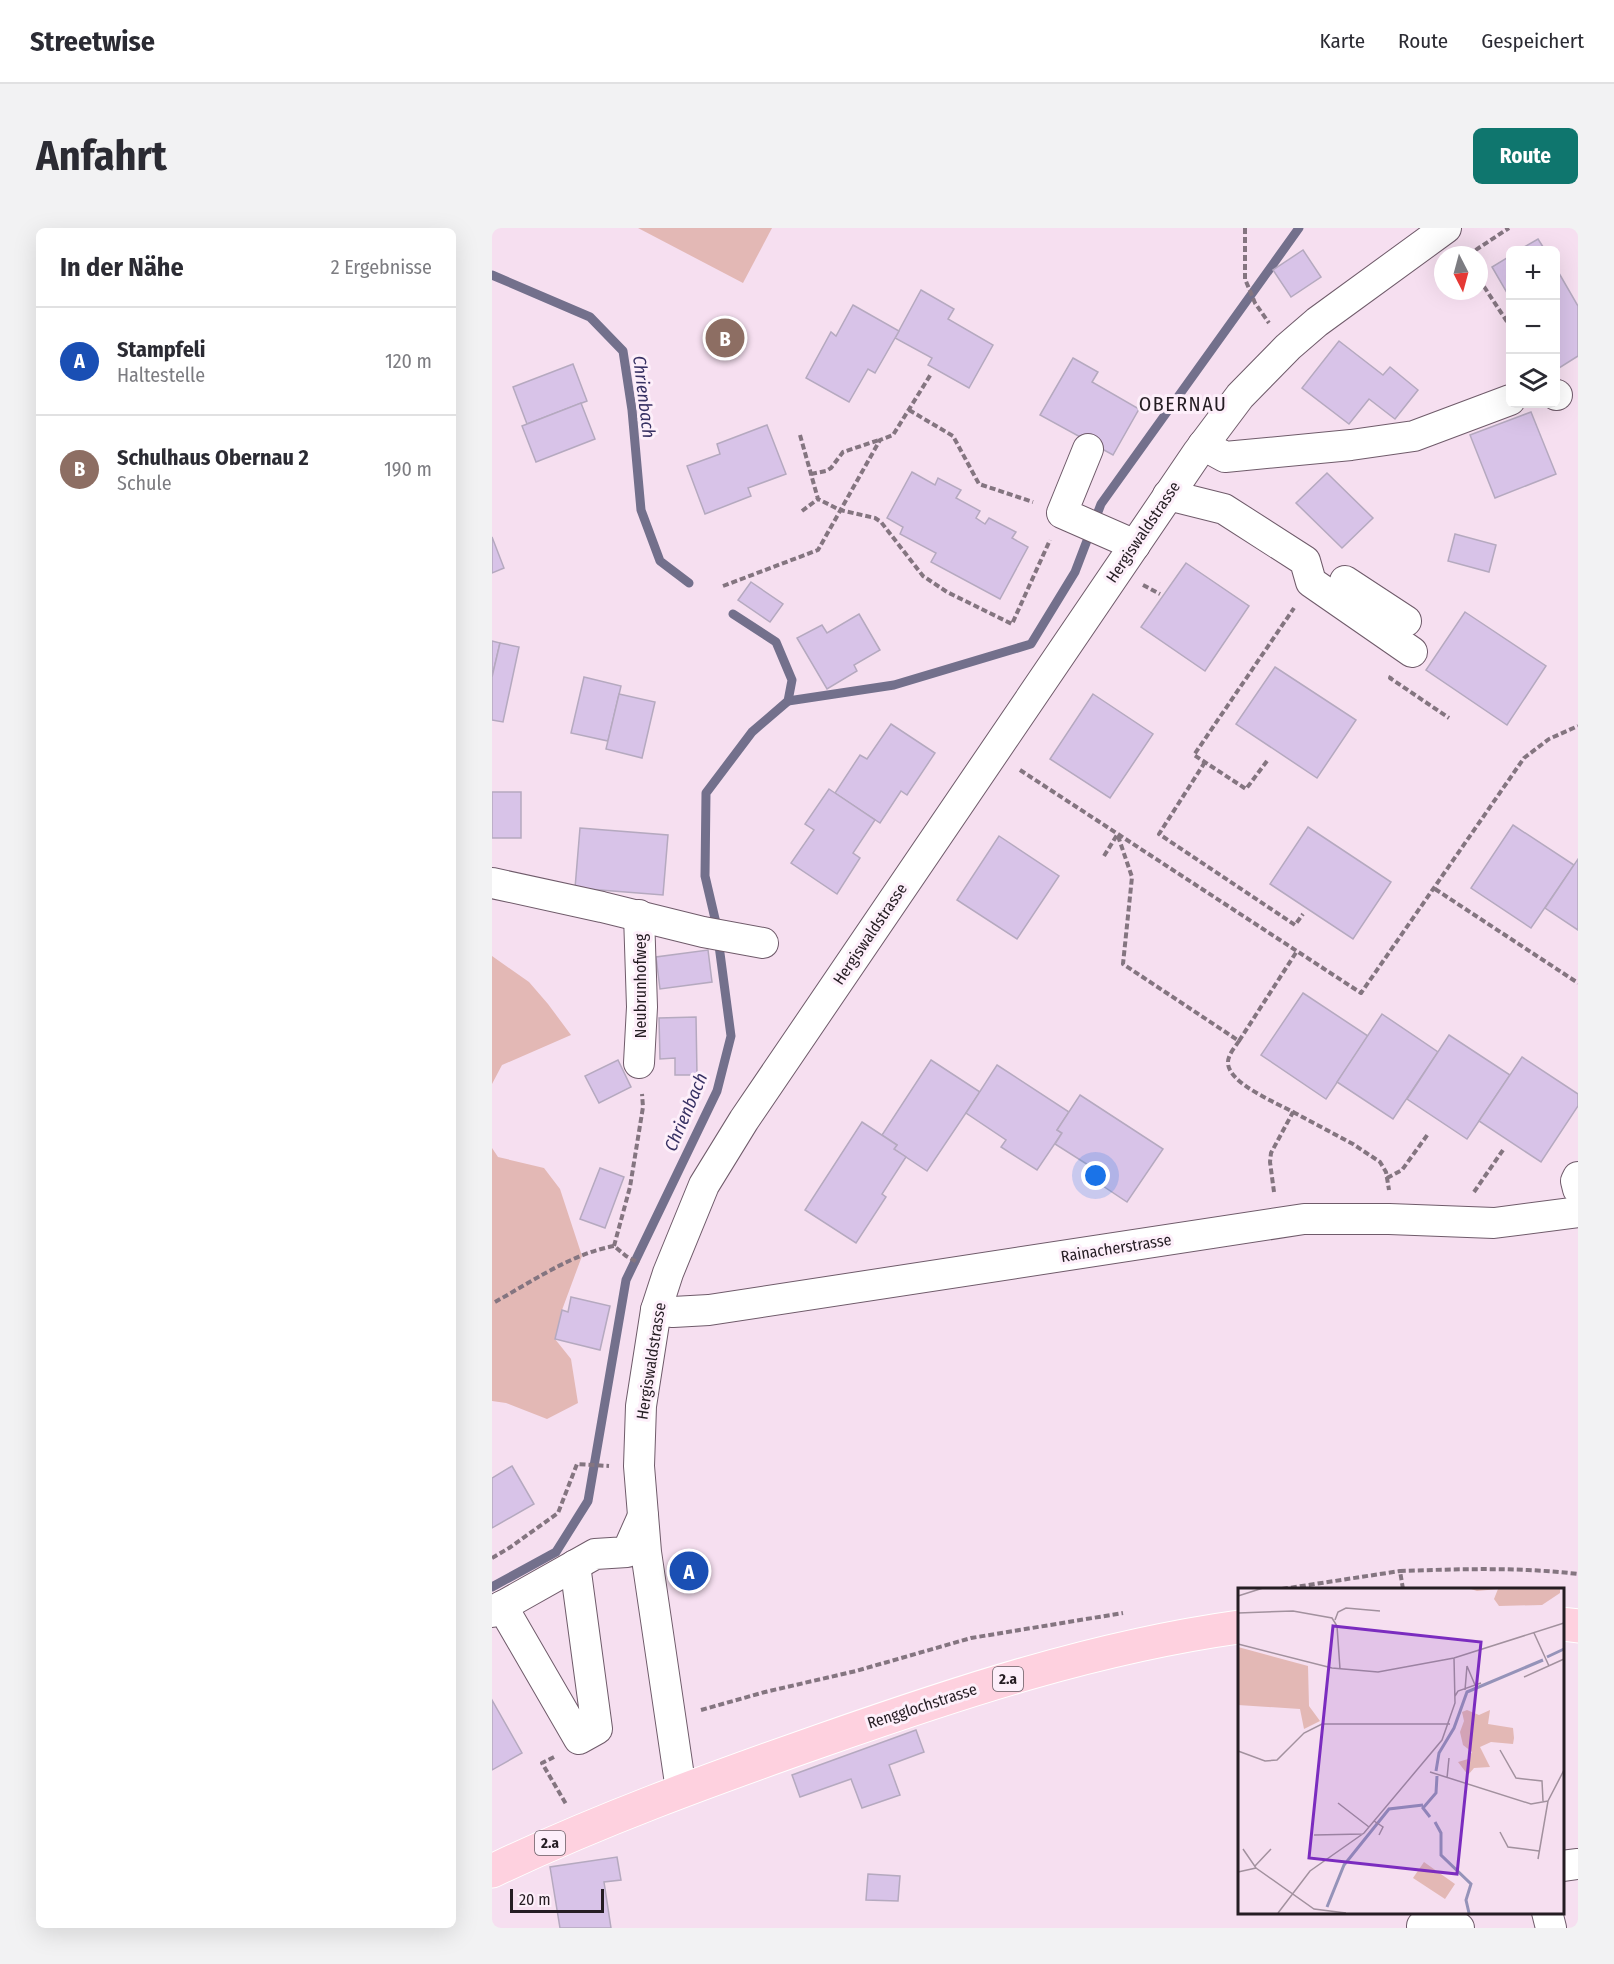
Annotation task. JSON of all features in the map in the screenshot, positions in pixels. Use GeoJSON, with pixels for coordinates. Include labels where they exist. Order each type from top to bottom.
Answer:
{"type":"FeatureCollection","features":[{"type":"Feature","properties":{"kind":"main road"},"geometry":{"type":"LineString","coordinates":[[1563,1624],[1578,1626]]}},
{"type":"Feature","properties":{"kind":"main road","name":"Rengglochstrasse"},"geometry":{"type":"LineString","coordinates":[[681,1790],[933,1702],[1057,1664],[1125,1647],[1238,1627]]}},
{"type":"Feature","properties":{"kind":"main road","name":"2.a"},"geometry":{"type":"LineString","coordinates":[[492,1871],[560,1839],[681,1790]]}},
{"type":"Feature","properties":{"kind":"street","name":"Hergiswaldstrasse"},"geometry":{"type":"LineString","coordinates":[[681,1790],[646,1552],[639,1466],[641,1406],[656,1310],[668,1273],[704,1185],[744,1120],[1124,539],[1168,495],[1240,396],[1288,347],[1317,322],[1446,228]]}},
{"type":"Feature","properties":{"kind":"street"},"geometry":{"type":"LineString","coordinates":[[1203,445],[1225,457],[1414,436],[1506,402]]}},
{"type":"Feature","properties":{"kind":"street"},"geometry":{"type":"LineString","coordinates":[[1088,449],[1068,515],[1124,539]]}},
{"type":"Feature","properties":{"kind":"street"},"geometry":{"type":"LineString","coordinates":[[1168,495],[1224,509],[1412,652]]}},
{"type":"Feature","properties":{"kind":"street"},"geometry":{"type":"LineString","coordinates":[[1308,572],[1324,567],[1406,621]]}},
{"type":"Feature","properties":{"kind":"street","name":"Neubrunhofweg"},"geometry":{"type":"LineString","coordinates":[[492,883],[639,915],[642,1007],[639,1063]]}},
{"type":"Feature","properties":{"kind":"street"},"geometry":{"type":"LineString","coordinates":[[639,915],[714,934],[763,943]]}},
{"type":"Feature","properties":{"kind":"street"},"geometry":{"type":"LineString","coordinates":[[1578,1177],[1576,1181],[1578,1189]]}},
{"type":"Feature","properties":{"kind":"street","name":"Rainacherstrasse"},"geometry":{"type":"LineString","coordinates":[[656,1310],[709,1311],[1304,1219],[1494,1223],[1578,1212]]}},
{"type":"Feature","properties":{"kind":"street"},"geometry":{"type":"LineString","coordinates":[[575,1565],[597,1729],[579,1739],[497,1609],[575,1565],[595,1554],[627,1552],[643,1516]]}},
{"type":"Feature","properties":{"kind":"street"},"geometry":{"type":"LineString","coordinates":[[1563,1866],[1578,1864]]}},
{"type":"Feature","properties":{"kind":"street"},"geometry":{"type":"LineString","coordinates":[[1547,1913],[1551,1928]]}},
{"type":"Feature","properties":{"kind":"street"},"geometry":{"type":"LineString","coordinates":[[1422,1926],[1459,1928]]}},
{"type":"Feature","properties":{"kind":"path"},"geometry":{"type":"LineString","coordinates":[[1245,228],[1245,279],[1255,303]]}},
{"type":"Feature","properties":{"kind":"path"},"geometry":{"type":"LineString","coordinates":[[1482,246],[1509,228]]}},
{"type":"Feature","properties":{"kind":"path"},"geometry":{"type":"LineString","coordinates":[[1488,293],[1506,320]]}},
{"type":"Feature","properties":{"kind":"path"},"geometry":{"type":"LineString","coordinates":[[811,474],[831,468],[843,452],[893,435],[931,374]]}},
{"type":"Feature","properties":{"kind":"path"},"geometry":{"type":"LineString","coordinates":[[800,435],[818,499],[840,510],[875,518],[881,522],[923,576],[947,591],[1012,624],[1068,515],[979,484],[953,436],[909,410]]}},
{"type":"Feature","properties":{"kind":"path"},"geometry":{"type":"LineString","coordinates":[[723,586],[818,550],[879,440]]}},
{"type":"Feature","properties":{"kind":"path"},"geometry":{"type":"LineString","coordinates":[[802,511],[818,499]]}},
{"type":"Feature","properties":{"kind":"path"},"geometry":{"type":"LineString","coordinates":[[1267,761],[1246,789],[1194,755],[1308,572]]}},
{"type":"Feature","properties":{"kind":"path"},"geometry":{"type":"LineString","coordinates":[[1147,587],[1160,594]]}},
{"type":"Feature","properties":{"kind":"path"},"geometry":{"type":"LineString","coordinates":[[1412,652],[1390,678],[1449,718]]}},
{"type":"Feature","properties":{"kind":"path"},"geometry":{"type":"LineString","coordinates":[[1012,764],[1361,993],[1524,758],[1549,739],[1578,726]]}},
{"type":"Feature","properties":{"kind":"path"},"geometry":{"type":"LineString","coordinates":[[1205,762],[1160,834],[1295,926],[1303,914]]}},
{"type":"Feature","properties":{"kind":"path"},"geometry":{"type":"LineString","coordinates":[[1104,856],[1117,834]]}},
{"type":"Feature","properties":{"kind":"path"},"geometry":{"type":"LineString","coordinates":[[1117,834],[1132,877],[1123,964],[1239,1041]]}},
{"type":"Feature","properties":{"kind":"path"},"geometry":{"type":"LineString","coordinates":[[1435,888],[1578,983]]}},
{"type":"Feature","properties":{"kind":"path"},"geometry":{"type":"LineString","coordinates":[[1297,951],[1227,1059],[1228,1067],[1233,1077],[1256,1092],[1353,1144],[1380,1162],[1388,1178],[1389,1192]]}},
{"type":"Feature","properties":{"kind":"path"},"geometry":{"type":"LineString","coordinates":[[614,1246],[630,1187],[643,1107],[639,1063]]}},
{"type":"Feature","properties":{"kind":"path"},"geometry":{"type":"LineString","coordinates":[[1274,1193],[1271,1153],[1293,1112]]}},
{"type":"Feature","properties":{"kind":"path"},"geometry":{"type":"LineString","coordinates":[[1388,1178],[1402,1170],[1428,1134]]}},
{"type":"Feature","properties":{"kind":"path"},"geometry":{"type":"LineString","coordinates":[[1473,1194],[1503,1150]]}},
{"type":"Feature","properties":{"kind":"path"},"geometry":{"type":"LineString","coordinates":[[495,1302],[595,1249],[614,1246],[626,1256],[644,1265]]}},
{"type":"Feature","properties":{"kind":"path"},"geometry":{"type":"LineString","coordinates":[[492,1558],[558,1513],[577,1464],[603,1466]]}},
{"type":"Feature","properties":{"kind":"path"},"geometry":{"type":"LineString","coordinates":[[1289,1588],[1401,1571],[1479,1568],[1540,1569],[1578,1574]]}},
{"type":"Feature","properties":{"kind":"path"},"geometry":{"type":"LineString","coordinates":[[1401,1571],[1403,1588]]}},
{"type":"Feature","properties":{"kind":"path"},"geometry":{"type":"LineString","coordinates":[[671,1718],[765,1692],[856,1671],[971,1638],[1133,1611]]}},
{"type":"Feature","properties":{"kind":"path"},"geometry":{"type":"LineString","coordinates":[[568,1807],[542,1763],[569,1749],[579,1739]]}},
{"type":"Feature","properties":{"kind":"shaded area"},"geometry":{"type":"Polygon","coordinates":[[[638,228],[772,228],[743,283],[638,228]]]}},
{"type":"Feature","properties":{"kind":"shaded area"},"geometry":{"type":"Polygon","coordinates":[[[492,956],[529,982],[571,1035],[502,1065],[492,1084],[492,956]]]}},
{"type":"Feature","properties":{"kind":"shaded area"},"geometry":{"type":"Polygon","coordinates":[[[492,1148],[498,1157],[544,1168],[560,1189],[582,1256],[562,1310],[555,1339],[571,1359],[578,1403],[547,1419],[506,1403],[492,1401],[492,1148]]]}},
{"type":"Feature","properties":{"kind":"building"},"geometry":{"type":"Polygon","coordinates":[[[1538,239],[1542,246],[1526,246],[1538,239]]]}},
{"type":"Feature","properties":{"kind":"building"},"geometry":{"type":"Polygon","coordinates":[[[1303,250],[1321,277],[1291,297],[1273,270],[1303,250]]]}},
{"type":"Feature","properties":{"kind":"building"},"geometry":{"type":"Polygon","coordinates":[[[1506,258],[1506,291],[1492,267],[1506,258]]]}},
{"type":"Feature","properties":{"kind":"building"},"geometry":{"type":"Polygon","coordinates":[[[1560,275],[1578,306],[1578,356],[1560,367],[1560,275]]]}},
{"type":"Feature","properties":{"kind":"building"},"geometry":{"type":"Polygon","coordinates":[[[921,290],[954,309],[948,319],[993,345],[969,388],[928,365],[932,358],[895,338],[921,290]]]}},
{"type":"Feature","properties":{"kind":"building"},"geometry":{"type":"Polygon","coordinates":[[[853,305],[899,331],[875,373],[868,369],[849,402],[806,378],[831,332],[836,336],[853,305]]]}},
{"type":"Feature","properties":{"kind":"building"},"geometry":{"type":"Polygon","coordinates":[[[1339,341],[1383,375],[1390,367],[1418,390],[1395,419],[1369,399],[1349,424],[1302,388],[1339,341]]]}},
{"type":"Feature","properties":{"kind":"building"},"geometry":{"type":"Polygon","coordinates":[[[1073,358],[1098,372],[1092,382],[1139,409],[1113,455],[1040,415],[1073,358]]]}},
{"type":"Feature","properties":{"kind":"building"},"geometry":{"type":"Polygon","coordinates":[[[573,364],[587,401],[527,424],[513,387],[573,364]]]}},
{"type":"Feature","properties":{"kind":"building"},"geometry":{"type":"Polygon","coordinates":[[[581,403],[595,439],[536,462],[522,426],[581,403]]]}},
{"type":"Feature","properties":{"kind":"building"},"geometry":{"type":"Polygon","coordinates":[[[1531,412],[1556,474],[1495,498],[1470,435],[1531,412]]]}},
{"type":"Feature","properties":{"kind":"building"},"geometry":{"type":"Polygon","coordinates":[[[767,425],[786,474],[748,488],[751,496],[705,514],[687,466],[720,454],[717,444],[767,425]]]}},
{"type":"Feature","properties":{"kind":"building"},"geometry":{"type":"Polygon","coordinates":[[[912,472],[935,485],[938,478],[961,490],[956,498],[980,511],[976,518],[985,524],[989,518],[1016,532],[1012,538],[1028,547],[1000,599],[931,562],[936,553],[900,534],[903,527],[887,518],[912,472]]]}},
{"type":"Feature","properties":{"kind":"building"},"geometry":{"type":"Polygon","coordinates":[[[1327,473],[1373,518],[1342,548],[1296,503],[1327,473]]]}},
{"type":"Feature","properties":{"kind":"building"},"geometry":{"type":"Polygon","coordinates":[[[1455,534],[1496,545],[1489,572],[1448,561],[1455,534]]]}},
{"type":"Feature","properties":{"kind":"building"},"geometry":{"type":"Polygon","coordinates":[[[492,537],[504,568],[492,573],[492,537]]]}},
{"type":"Feature","properties":{"kind":"building"},"geometry":{"type":"Polygon","coordinates":[[[1186,563],[1249,606],[1205,671],[1141,627],[1186,563]]]}},
{"type":"Feature","properties":{"kind":"building"},"geometry":{"type":"Polygon","coordinates":[[[751,582],[783,604],[770,622],[738,600],[751,582]]]}},
{"type":"Feature","properties":{"kind":"building"},"geometry":{"type":"Polygon","coordinates":[[[1465,612],[1546,666],[1507,725],[1426,670],[1465,612]]]}},
{"type":"Feature","properties":{"kind":"building"},"geometry":{"type":"Polygon","coordinates":[[[859,614],[880,650],[854,665],[857,671],[827,689],[797,638],[822,625],[827,633],[859,614]]]}},
{"type":"Feature","properties":{"kind":"building"},"geometry":{"type":"Polygon","coordinates":[[[492,641],[500,643],[492,677],[492,641]]]}},
{"type":"Feature","properties":{"kind":"building"},"geometry":{"type":"Polygon","coordinates":[[[500,643],[519,647],[503,722],[492,720],[492,677],[500,643]]]}},
{"type":"Feature","properties":{"kind":"building"},"geometry":{"type":"Polygon","coordinates":[[[1275,667],[1356,720],[1317,778],[1236,724],[1275,667]]]}},
{"type":"Feature","properties":{"kind":"building"},"geometry":{"type":"Polygon","coordinates":[[[584,677],[621,686],[608,741],[571,733],[584,677]]]}},
{"type":"Feature","properties":{"kind":"building"},"geometry":{"type":"Polygon","coordinates":[[[619,694],[655,702],[642,758],[606,749],[619,694]]]}},
{"type":"Feature","properties":{"kind":"building"},"geometry":{"type":"Polygon","coordinates":[[[1093,694],[1153,734],[1110,798],[1050,759],[1093,694]]]}},
{"type":"Feature","properties":{"kind":"building"},"geometry":{"type":"Polygon","coordinates":[[[891,724],[935,753],[907,795],[901,791],[880,823],[835,793],[860,755],[867,759],[891,724]]]}},
{"type":"Feature","properties":{"kind":"building"},"geometry":{"type":"Polygon","coordinates":[[[829,789],[875,820],[853,853],[860,858],[837,894],[791,863],[814,830],[805,824],[829,789]]]}},
{"type":"Feature","properties":{"kind":"building"},"geometry":{"type":"Polygon","coordinates":[[[492,792],[521,792],[521,838],[492,838],[492,792]]]}},
{"type":"Feature","properties":{"kind":"building"},"geometry":{"type":"Polygon","coordinates":[[[1513,825],[1574,865],[1531,928],[1471,888],[1513,825]]]}},
{"type":"Feature","properties":{"kind":"building"},"geometry":{"type":"Polygon","coordinates":[[[1308,827],[1391,882],[1353,939],[1270,884],[1308,827]]]}},
{"type":"Feature","properties":{"kind":"building"},"geometry":{"type":"Polygon","coordinates":[[[580,828],[668,835],[663,895],[575,888],[580,828]]]}},
{"type":"Feature","properties":{"kind":"building"},"geometry":{"type":"Polygon","coordinates":[[[999,836],[1059,876],[1017,939],[957,900],[999,836]]]}},
{"type":"Feature","properties":{"kind":"building"},"geometry":{"type":"Polygon","coordinates":[[[1578,859],[1578,930],[1545,908],[1578,859]]]}},
{"type":"Feature","properties":{"kind":"building"},"geometry":{"type":"Polygon","coordinates":[[[708,950],[712,982],[660,989],[656,957],[708,950]]]}},
{"type":"Feature","properties":{"kind":"building"},"geometry":{"type":"Polygon","coordinates":[[[1303,993],[1368,1036],[1326,1099],[1261,1055],[1303,993]]]}},
{"type":"Feature","properties":{"kind":"building"},"geometry":{"type":"Polygon","coordinates":[[[1382,1014],[1438,1052],[1393,1119],[1337,1082],[1382,1014]]]}},
{"type":"Feature","properties":{"kind":"building"},"geometry":{"type":"Polygon","coordinates":[[[696,1017],[697,1075],[675,1075],[675,1058],[660,1059],[659,1018],[696,1017]]]}},
{"type":"Feature","properties":{"kind":"building"},"geometry":{"type":"Polygon","coordinates":[[[1449,1035],[1510,1075],[1467,1139],[1407,1099],[1449,1035]]]}},
{"type":"Feature","properties":{"kind":"building"},"geometry":{"type":"Polygon","coordinates":[[[1522,1057],[1578,1094],[1578,1106],[1541,1162],[1479,1121],[1522,1057]]]}},
{"type":"Feature","properties":{"kind":"building"},"geometry":{"type":"Polygon","coordinates":[[[618,1060],[631,1087],[599,1103],[585,1076],[618,1060]]]}},
{"type":"Feature","properties":{"kind":"building"},"geometry":{"type":"Polygon","coordinates":[[[931,1060],[980,1092],[927,1171],[894,1149],[897,1145],[882,1135],[931,1060]]]}},
{"type":"Feature","properties":{"kind":"building"},"geometry":{"type":"Polygon","coordinates":[[[997,1065],[1069,1112],[1057,1130],[1062,1133],[1037,1170],[1001,1147],[1006,1140],[966,1113],[997,1065]]]}},
{"type":"Feature","properties":{"kind":"building"},"geometry":{"type":"Polygon","coordinates":[[[1080,1095],[1163,1149],[1127,1202],[1088,1176],[1093,1168],[1055,1144],[1062,1133],[1057,1130],[1080,1095]]]}},
{"type":"Feature","properties":{"kind":"building"},"geometry":{"type":"Polygon","coordinates":[[[862,1122],[897,1145],[894,1149],[906,1157],[882,1194],[886,1197],[856,1243],[805,1210],[862,1122]]]}},
{"type":"Feature","properties":{"kind":"building"},"geometry":{"type":"Polygon","coordinates":[[[600,1168],[624,1177],[605,1228],[580,1219],[600,1168]]]}},
{"type":"Feature","properties":{"kind":"building"},"geometry":{"type":"Polygon","coordinates":[[[571,1297],[610,1306],[600,1350],[555,1339],[562,1310],[568,1312],[571,1297]]]}},
{"type":"Feature","properties":{"kind":"building"},"geometry":{"type":"Polygon","coordinates":[[[512,1466],[534,1504],[492,1528],[492,1478],[512,1466]]]}},
{"type":"Feature","properties":{"kind":"building"},"geometry":{"type":"Polygon","coordinates":[[[492,1700],[522,1753],[492,1770],[492,1700]]]}},
{"type":"Feature","properties":{"kind":"building"},"geometry":{"type":"Polygon","coordinates":[[[916,1730],[924,1752],[889,1765],[900,1795],[862,1808],[851,1779],[800,1797],[792,1775],[916,1730]]]}},
{"type":"Feature","properties":{"kind":"building"},"geometry":{"type":"Polygon","coordinates":[[[617,1857],[621,1880],[604,1882],[611,1928],[560,1928],[550,1867],[617,1857]]]}},
{"type":"Feature","properties":{"kind":"building"},"geometry":{"type":"Polygon","coordinates":[[[868,1874],[900,1876],[898,1901],[866,1900],[868,1874]]]}},
{"type":"Feature","properties":{"kind":"waterway"},"geometry":{"type":"LineString","coordinates":[[788,701],[894,685],[1031,644],[1075,572],[1101,504],[1299,228]]}},
{"type":"Feature","properties":{"kind":"waterway","name":"Chrienbach"},"geometry":{"type":"LineString","coordinates":[[492,275],[590,317],[623,351],[632,410],[641,510],[660,561],[689,583]]}},
{"type":"Feature","properties":{"kind":"waterway","name":"Chrienbach"},"geometry":{"type":"LineString","coordinates":[[492,1587],[556,1552],[588,1501],[626,1280],[717,1091],[731,1036],[716,923],[705,876],[706,793],[752,732],[788,701],[792,680],[776,642],[733,614]]}},
{"type":"Feature","properties":{"kind":"place","name":"Schulhaus Obernau 2"},"geometry":{"type":"Point","coordinates":[725,338]}},
{"type":"Feature","properties":{"kind":"place","name":"Stampfeli"},"geometry":{"type":"Point","coordinates":[689,1571]}},
{"type":"Feature","properties":{"kind":"district","name":"OBERNAU"},"geometry":{"type":"Point","coordinates":[1183,404]}}]}
